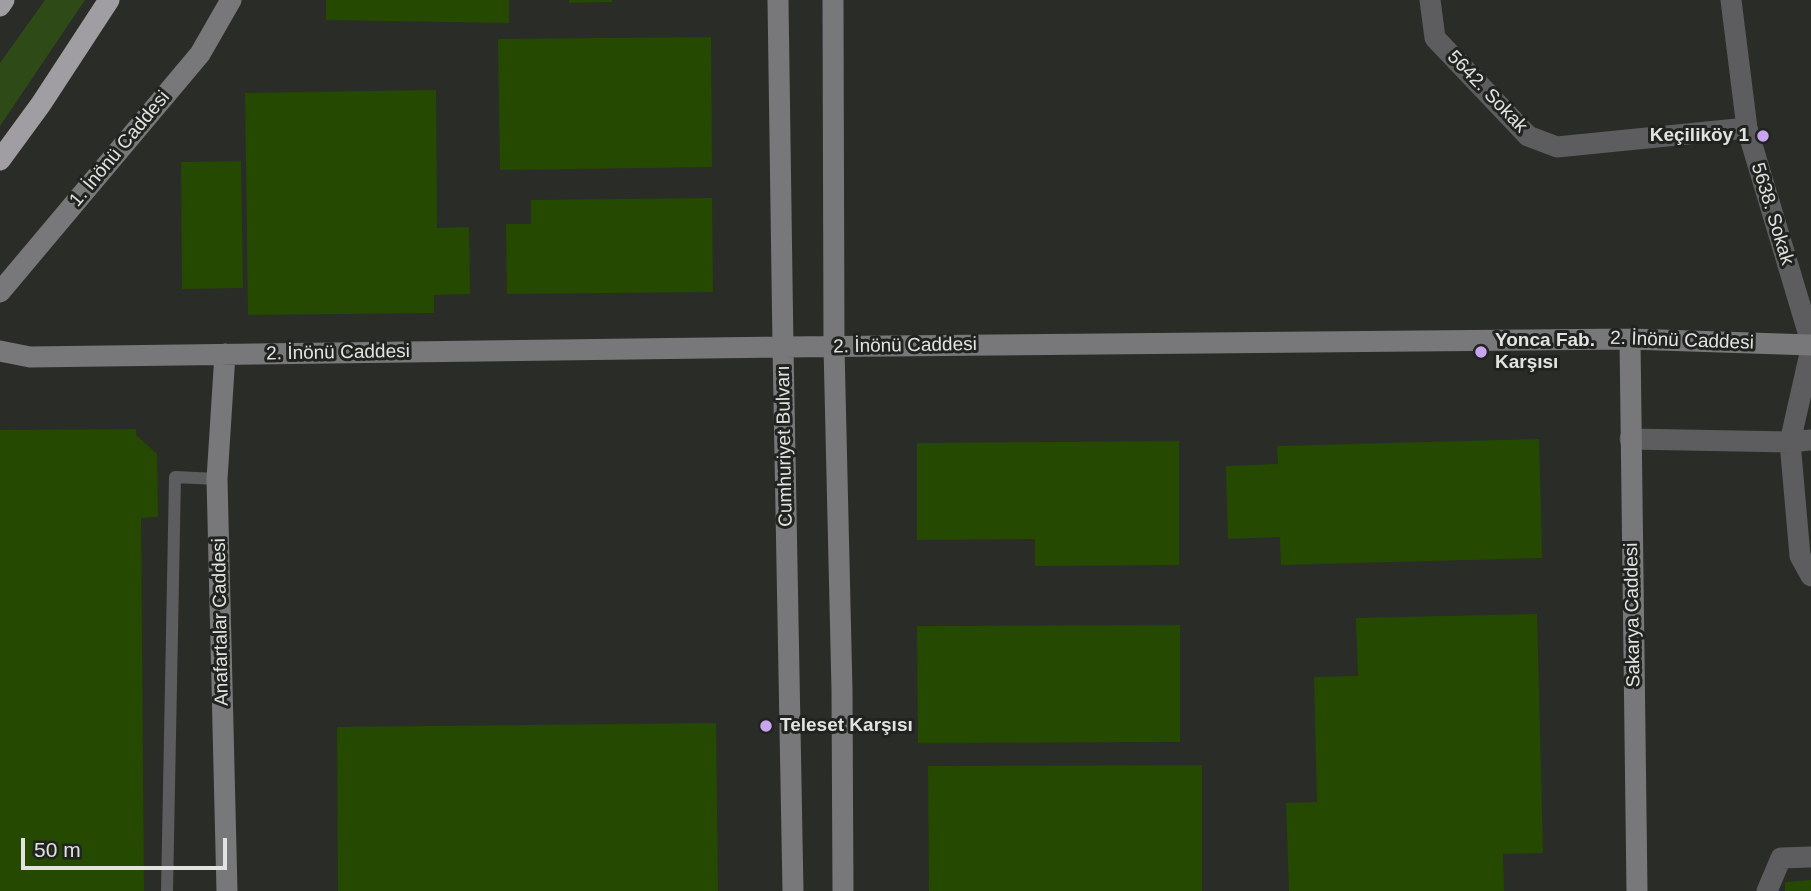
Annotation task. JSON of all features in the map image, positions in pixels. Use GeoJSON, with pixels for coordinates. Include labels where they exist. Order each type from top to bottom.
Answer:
{"type":"FeatureCollection","features":[{"type":"Feature","properties":{"kind":"highway"},"geometry":{"type":"LineString","coordinates":[[0,6],[4,0]]}},
{"type":"Feature","properties":{"kind":"highway"},"geometry":{"type":"LineString","coordinates":[[0,160],[41,104],[109,0]]}},
{"type":"Feature","properties":{"kind":"street","name":"1. İnönü Caddesi"},"geometry":{"type":"LineString","coordinates":[[0,292],[200,54],[230,0]]}},
{"type":"Feature","properties":{"kind":"street","name":"Cumhuriyet Bulvarı"},"geometry":{"type":"LineString","coordinates":[[779,0],[793,891]]}},
{"type":"Feature","properties":{"kind":"street"},"geometry":{"type":"LineString","coordinates":[[833,0],[834,346],[843,891]]}},
{"type":"Feature","properties":{"kind":"street","name":"5642. Sokak"},"geometry":{"type":"LineString","coordinates":[[1430,0],[1436,38],[1528,136],[1557,147],[1747,128]]}},
{"type":"Feature","properties":{"kind":"street","name":"5638. Sokak"},"geometry":{"type":"LineString","coordinates":[[1731,0],[1747,128],[1811,346]]}},
{"type":"Feature","properties":{"kind":"street","name":"2. İnönü Caddesi"},"geometry":{"type":"LineString","coordinates":[[0,351],[30,357],[1630,339],[1811,346]]}},
{"type":"Feature","properties":{"kind":"street","name":"Sakarya Caddesi"},"geometry":{"type":"LineString","coordinates":[[1630,339],[1637,891]]}},
{"type":"Feature","properties":{"kind":"street"},"geometry":{"type":"LineString","coordinates":[[1811,346],[1801,442],[1800,556],[1811,576]]}},
{"type":"Feature","properties":{"kind":"street","name":"Anafartalar Caddesi"},"geometry":{"type":"LineString","coordinates":[[225,354],[217,479],[227,891]]}},
{"type":"Feature","properties":{"kind":"street"},"geometry":{"type":"LineString","coordinates":[[1630,439],[1801,442]]}},
{"type":"Feature","properties":{"kind":"street"},"geometry":{"type":"LineString","coordinates":[[1767,891],[1781,858],[1811,857]]}},
{"type":"Feature","properties":{"kind":"lane"},"geometry":{"type":"LineString","coordinates":[[167,891],[176,477],[217,479]]}},
{"type":"Feature","properties":{"kind":"green space"},"geometry":{"type":"Polygon","coordinates":[[[45,0],[85,0],[0,126],[0,63],[45,0]]]}},
{"type":"Feature","properties":{"kind":"building"},"geometry":{"type":"Polygon","coordinates":[[[326,0],[509,0],[509,23],[326,20],[326,0]]]}},
{"type":"Feature","properties":{"kind":"building"},"geometry":{"type":"Polygon","coordinates":[[[569,0],[612,0],[612,2],[569,3],[569,0]]]}},
{"type":"Feature","properties":{"kind":"building"},"geometry":{"type":"Polygon","coordinates":[[[711,37],[712,167],[500,170],[498,39],[711,37]]]}},
{"type":"Feature","properties":{"kind":"building"},"geometry":{"type":"Polygon","coordinates":[[[436,90],[437,228],[469,227],[470,294],[434,295],[434,313],[248,315],[245,93],[436,90]]]}},
{"type":"Feature","properties":{"kind":"building"},"geometry":{"type":"Polygon","coordinates":[[[241,161],[243,288],[182,289],[181,162],[241,161]]]}},
{"type":"Feature","properties":{"kind":"building"},"geometry":{"type":"Polygon","coordinates":[[[712,198],[713,292],[507,294],[506,224],[531,224],[531,200],[712,198]]]}},
{"type":"Feature","properties":{"kind":"building"},"geometry":{"type":"Polygon","coordinates":[[[136,429],[136,435],[157,454],[158,517],[141,518],[144,891],[0,891],[0,430],[136,429]]]}},
{"type":"Feature","properties":{"kind":"building"},"geometry":{"type":"Polygon","coordinates":[[[1539,439],[1542,558],[1281,565],[1280,537],[1228,539],[1226,466],[1278,464],[1277,446],[1539,439]]]}},
{"type":"Feature","properties":{"kind":"building"},"geometry":{"type":"Polygon","coordinates":[[[1179,441],[1179,565],[1035,566],[1035,539],[917,540],[917,443],[1179,441]]]}},
{"type":"Feature","properties":{"kind":"building"},"geometry":{"type":"Polygon","coordinates":[[[1537,614],[1543,853],[1503,854],[1504,891],[1289,891],[1286,803],[1317,802],[1314,677],[1358,676],[1356,618],[1537,614]]]}},
{"type":"Feature","properties":{"kind":"building"},"geometry":{"type":"Polygon","coordinates":[[[1180,625],[1180,742],[918,743],[917,626],[1180,625]]]}},
{"type":"Feature","properties":{"kind":"building"},"geometry":{"type":"Polygon","coordinates":[[[716,723],[718,891],[338,891],[337,727],[716,723]]]}},
{"type":"Feature","properties":{"kind":"building"},"geometry":{"type":"Polygon","coordinates":[[[1202,765],[1202,891],[929,891],[928,766],[1202,765]]]}},
{"type":"Feature","properties":{"kind":"building"},"geometry":{"type":"Polygon","coordinates":[[[1811,880],[1811,891],[1785,891],[1785,882],[1811,880]]]}},
{"type":"Feature","properties":{"kind":"place","name":"Keçiliköy 1"},"geometry":{"type":"Point","coordinates":[1763,136]}},
{"type":"Feature","properties":{"kind":"place","name":"Yonca Fab. Karşısı"},"geometry":{"type":"Point","coordinates":[1481,352]}},
{"type":"Feature","properties":{"kind":"place","name":"Teleset Karşısı"},"geometry":{"type":"Point","coordinates":[766,726]}}]}
